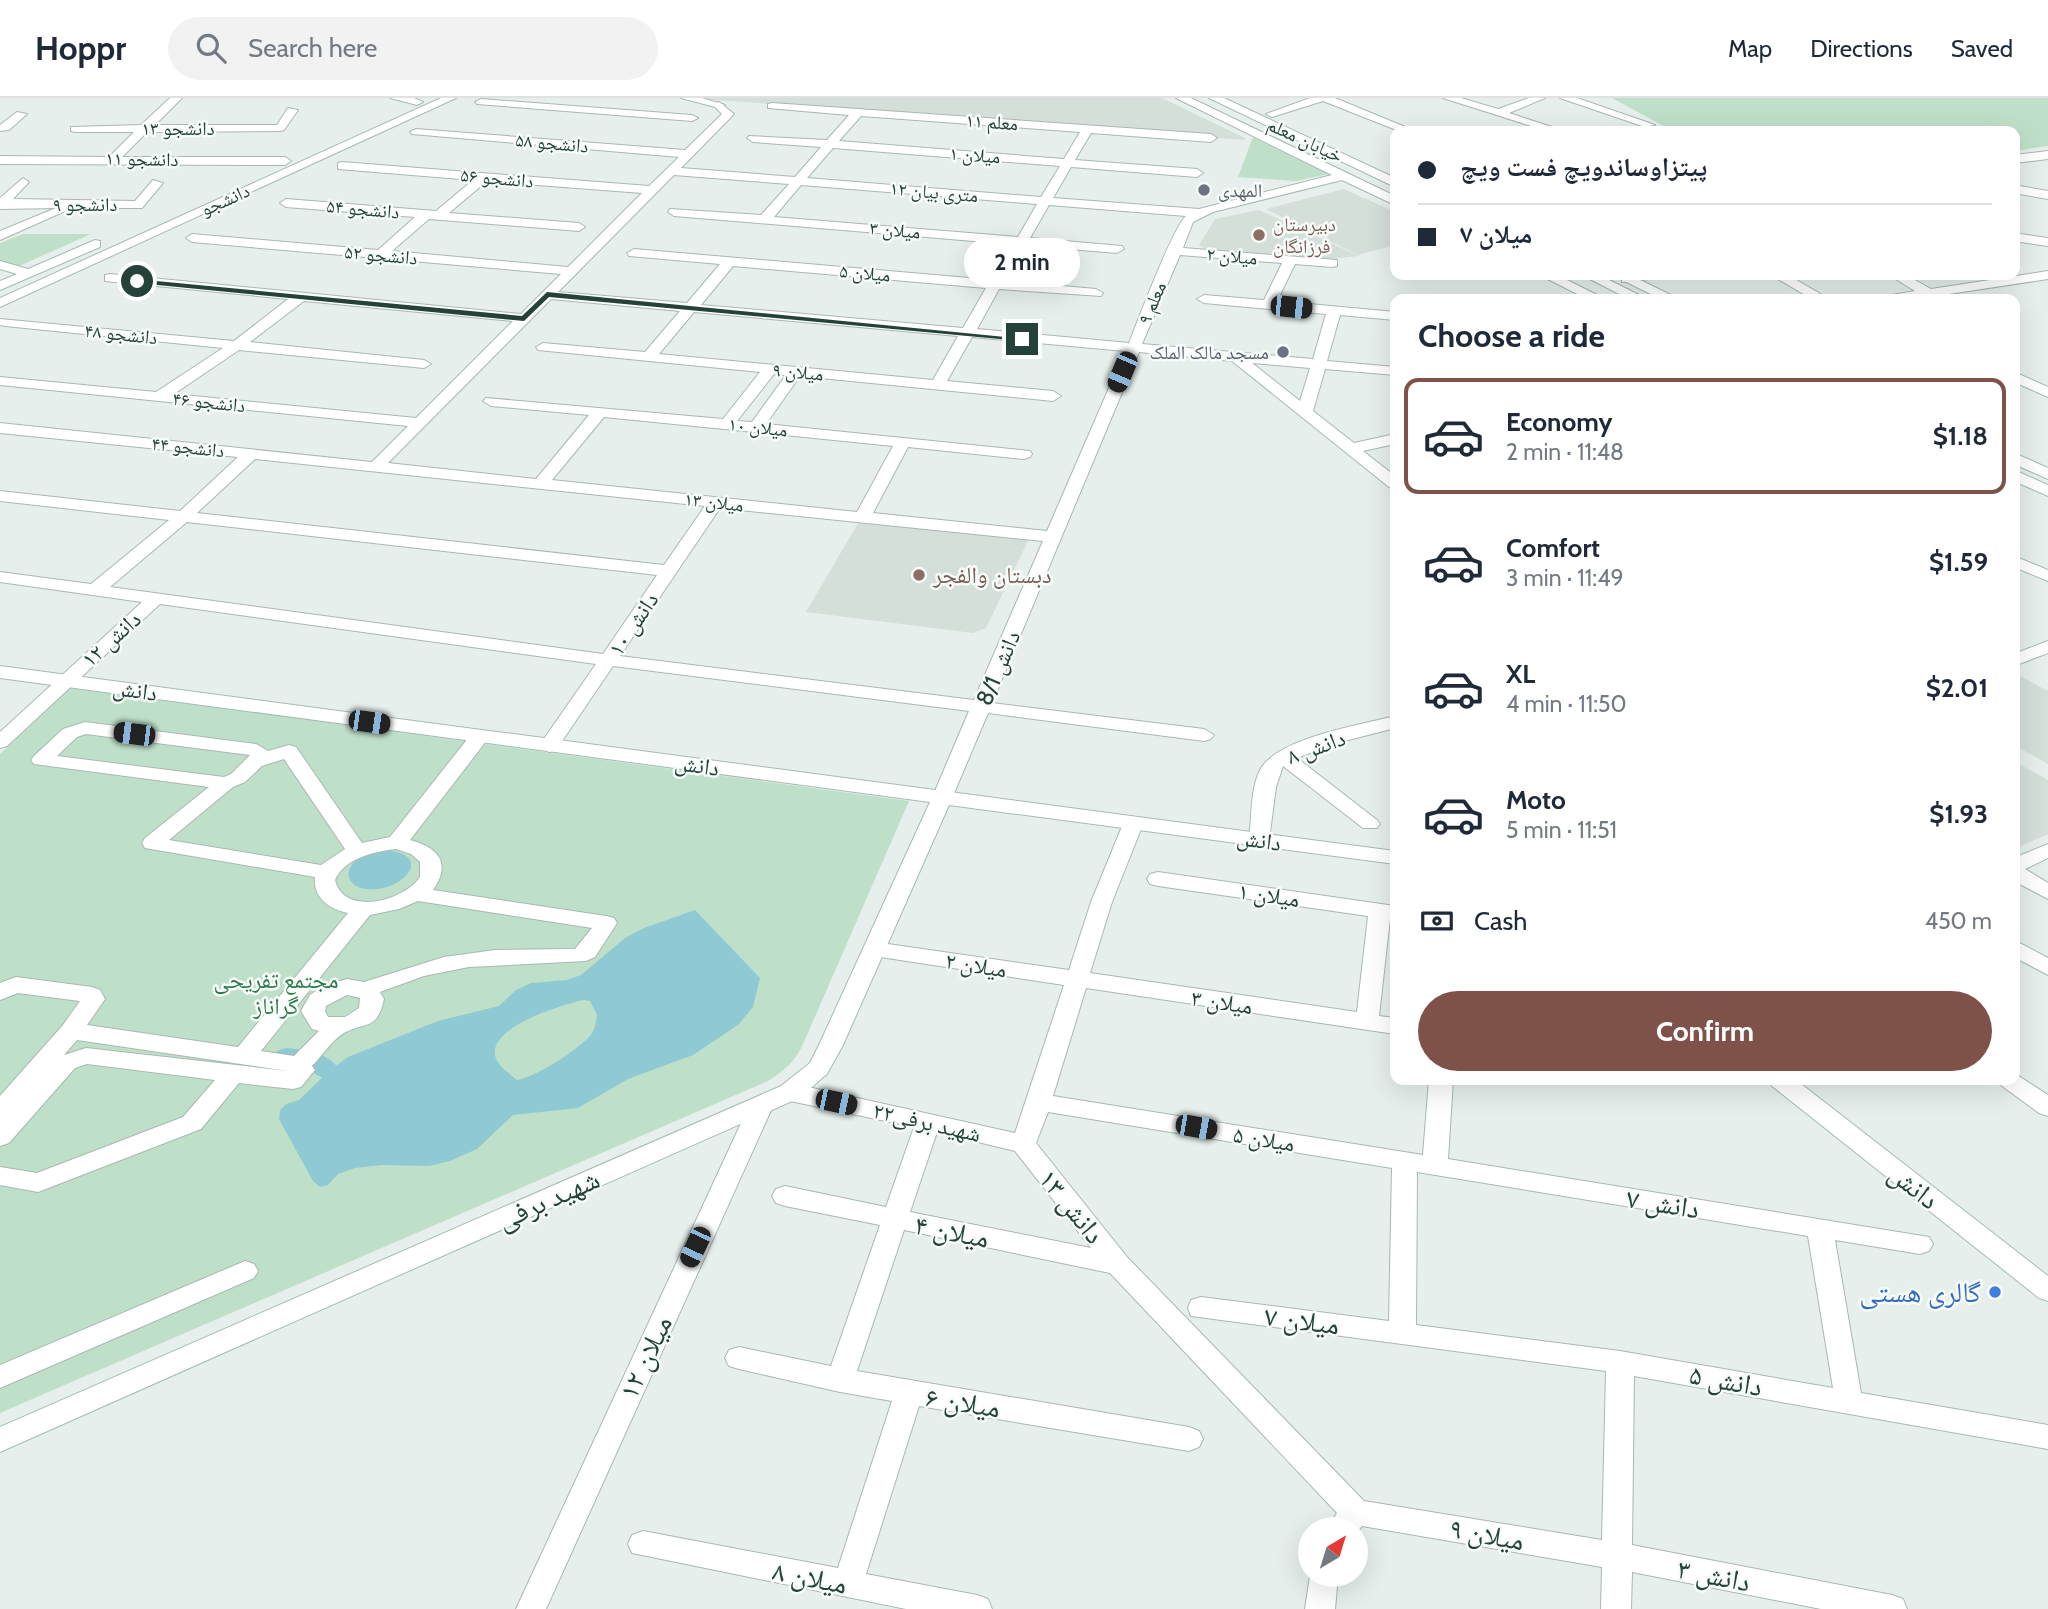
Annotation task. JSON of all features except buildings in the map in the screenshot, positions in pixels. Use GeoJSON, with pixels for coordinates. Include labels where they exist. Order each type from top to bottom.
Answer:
{"type":"FeatureCollection","features":[{"type":"Feature","properties":{"kind":"street"},"geometry":{"type":"LineString","coordinates":[[114,158],[176,98]]}},
{"type":"Feature","properties":{"kind":"street","name":"دانشجو"},"geometry":{"type":"LineString","coordinates":[[0,303],[450,98]]}},
{"type":"Feature","properties":{"kind":"street"},"geometry":{"type":"LineString","coordinates":[[582,110],[596,98]]}},
{"type":"Feature","properties":{"kind":"street"},"geometry":{"type":"LineString","coordinates":[[376,467],[728,114],[726,109],[719,105],[687,98]]}},
{"type":"Feature","properties":{"kind":"street"},"geometry":{"type":"LineString","coordinates":[[1182,98],[1390,199]]}},
{"type":"Feature","properties":{"kind":"street","name":"خیابان معلم"},"geometry":{"type":"LineString","coordinates":[[1215,98],[1390,181]]}},
{"type":"Feature","properties":{"kind":"street","name":"خیابان معلم"},"geometry":{"type":"LineString","coordinates":[[1238,98],[1390,169]]}},
{"type":"Feature","properties":{"kind":"street"},"geometry":{"type":"LineString","coordinates":[[1272,114],[1323,98],[1396,126]]}},
{"type":"Feature","properties":{"kind":"street"},"geometry":{"type":"LineString","coordinates":[[1449,98],[1541,126]]}},
{"type":"Feature","properties":{"kind":"street"},"geometry":{"type":"LineString","coordinates":[[1498,113],[1539,98]]}},
{"type":"Feature","properties":{"kind":"street"},"geometry":{"type":"LineString","coordinates":[[1566,98],[1649,126]]}},
{"type":"Feature","properties":{"kind":"street"},"geometry":{"type":"LineString","coordinates":[[1600,98],[1651,126]]}},
{"type":"Feature","properties":{"kind":"street","name":"دانشجو"},"geometry":{"type":"LineString","coordinates":[[154,218],[285,161],[412,99]]}},
{"type":"Feature","properties":{"kind":"street"},"geometry":{"type":"LineString","coordinates":[[481,102],[692,118]]}},
{"type":"Feature","properties":{"kind":"street","name":"معلم ۱۱"},"geometry":{"type":"LineString","coordinates":[[772,106],[1211,138]]}},
{"type":"Feature","properties":{"kind":"street","name":"دانشجو ۱۳"},"geometry":{"type":"LineString","coordinates":[[91,112],[75,129],[280,128],[292,110]]}},
{"type":"Feature","properties":{"kind":"street"},"geometry":{"type":"LineString","coordinates":[[765,219],[858,112]]}},
{"type":"Feature","properties":{"kind":"street"},"geometry":{"type":"LineString","coordinates":[[0,128],[5,128],[20,114]]}},
{"type":"Feature","properties":{"kind":"street"},"geometry":{"type":"LineString","coordinates":[[204,129],[215,114]]}},
{"type":"Feature","properties":{"kind":"street"},"geometry":{"type":"LineString","coordinates":[[1022,241],[1087,129]]}},
{"type":"Feature","properties":{"kind":"street","name":"دانشجو ۵۸"},"geometry":{"type":"LineString","coordinates":[[416,132],[688,154]]}},
{"type":"Feature","properties":{"kind":"street"},"geometry":{"type":"LineString","coordinates":[[1272,141],[1295,136]]}},
{"type":"Feature","properties":{"kind":"street","name":"میلان ۱"},"geometry":{"type":"LineString","coordinates":[[753,138],[1197,173]]}},
{"type":"Feature","properties":{"kind":"street"},"geometry":{"type":"LineString","coordinates":[[2020,158],[2048,155]]}},
{"type":"Feature","properties":{"kind":"street","name":"دانشجو ۱۱"},"geometry":{"type":"LineString","coordinates":[[0,160],[114,158],[285,161]]}},
{"type":"Feature","properties":{"kind":"street","name":"دانشجو ۵۶"},"geometry":{"type":"LineString","coordinates":[[342,166],[652,190]]}},
{"type":"Feature","properties":{"kind":"street","name":"۱۲ متری بیان"},"geometry":{"type":"LineString","coordinates":[[671,171],[1198,213]]}},
{"type":"Feature","properties":{"kind":"street"},"geometry":{"type":"LineString","coordinates":[[1198,213],[1343,176]]}},
{"type":"Feature","properties":{"kind":"street"},"geometry":{"type":"LineString","coordinates":[[380,255],[484,177]]}},
{"type":"Feature","properties":{"kind":"street"},"geometry":{"type":"LineString","coordinates":[[1,204],[23,183]]}},
{"type":"Feature","properties":{"kind":"street","name":"دانشجو ۹"},"geometry":{"type":"LineString","coordinates":[[1,204],[138,205],[157,183]]}},
{"type":"Feature","properties":{"kind":"street"},"geometry":{"type":"LineString","coordinates":[[2020,190],[2048,195]]}},
{"type":"Feature","properties":{"kind":"street","name":"دانشجو ۵۴"},"geometry":{"type":"LineString","coordinates":[[286,203],[579,227]]}},
{"type":"Feature","properties":{"kind":"street"},"geometry":{"type":"LineString","coordinates":[[0,236],[75,205]]}},
{"type":"Feature","properties":{"kind":"street","name":"میلان ۳"},"geometry":{"type":"LineString","coordinates":[[674,212],[1116,249]]}},
{"type":"Feature","properties":{"kind":"street","name":"معلم ۹"},"geometry":{"type":"LineString","coordinates":[[1052,537],[1174,251],[1188,220],[1198,213]]}},
{"type":"Feature","properties":{"kind":"street","name":"دانشجو ۵۲"},"geometry":{"type":"LineString","coordinates":[[192,238],[571,271]]}},
{"type":"Feature","properties":{"kind":"street"},"geometry":{"type":"LineString","coordinates":[[2020,238],[2048,242]]}},
{"type":"Feature","properties":{"kind":"street"},"geometry":{"type":"LineString","coordinates":[[0,286],[104,240]]}},
{"type":"Feature","properties":{"kind":"street","name":"میلان ۲"},"geometry":{"type":"LineString","coordinates":[[1174,251],[1290,261]]}},
{"type":"Feature","properties":{"kind":"street","name":"میلان ۵"},"geometry":{"type":"LineString","coordinates":[[634,253],[1096,293]]}},
{"type":"Feature","properties":{"kind":"street"},"geometry":{"type":"LineString","coordinates":[[648,358],[730,261]]}},
{"type":"Feature","properties":{"kind":"street"},"geometry":{"type":"LineString","coordinates":[[1269,304],[1290,261],[1332,263]]}},
{"type":"Feature","properties":{"kind":"street"},"geometry":{"type":"LineString","coordinates":[[0,265],[29,273]]}},
{"type":"Feature","properties":{"kind":"street"},"geometry":{"type":"LineString","coordinates":[[2020,279],[2048,275]]}},
{"type":"Feature","properties":{"kind":"street"},"geometry":{"type":"LineString","coordinates":[[110,278],[524,318]]}},
{"type":"Feature","properties":{"kind":"street"},"geometry":{"type":"LineString","coordinates":[[1558,280],[1587,294]]}},
{"type":"Feature","properties":{"kind":"street"},"geometry":{"type":"LineString","coordinates":[[1600,280],[1630,294]]}},
{"type":"Feature","properties":{"kind":"street"},"geometry":{"type":"LineString","coordinates":[[1630,280],[1661,294]]}},
{"type":"Feature","properties":{"kind":"street"},"geometry":{"type":"LineString","coordinates":[[1787,280],[1813,294]]}},
{"type":"Feature","properties":{"kind":"street"},"geometry":{"type":"LineString","coordinates":[[1905,280],[1929,293]]}},
{"type":"Feature","properties":{"kind":"street"},"geometry":{"type":"LineString","coordinates":[[1923,294],[2015,280]]}},
{"type":"Feature","properties":{"kind":"street"},"geometry":{"type":"LineString","coordinates":[[938,385],[995,284]]}},
{"type":"Feature","properties":{"kind":"street"},"geometry":{"type":"LineString","coordinates":[[547,295],[1390,371]]}},
{"type":"Feature","properties":{"kind":"street"},"geometry":{"type":"LineString","coordinates":[[159,397],[237,345],[300,297]]}},
{"type":"Feature","properties":{"kind":"street"},"geometry":{"type":"LineString","coordinates":[[1204,299],[1390,316]]}},
{"type":"Feature","properties":{"kind":"street"},"geometry":{"type":"LineString","coordinates":[[1305,411],[1334,311]]}},
{"type":"Feature","properties":{"kind":"street","name":"دانشجو ۴۸"},"geometry":{"type":"LineString","coordinates":[[5,322],[424,364]]}},
{"type":"Feature","properties":{"kind":"street","name":"میلان ۹"},"geometry":{"type":"LineString","coordinates":[[543,347],[1053,397]]}},
{"type":"Feature","properties":{"kind":"street"},"geometry":{"type":"LineString","coordinates":[[1237,358],[1390,480]]}},
{"type":"Feature","properties":{"kind":"street"},"geometry":{"type":"LineString","coordinates":[[727,424],[769,369]]}},
{"type":"Feature","properties":{"kind":"street"},"geometry":{"type":"LineString","coordinates":[[756,427],[796,372]]}},
{"type":"Feature","properties":{"kind":"street"},"geometry":{"type":"LineString","coordinates":[[2020,379],[2048,393]]}},
{"type":"Feature","properties":{"kind":"street","name":"دانشجو ۴۶"},"geometry":{"type":"LineString","coordinates":[[0,381],[419,423]]}},
{"type":"Feature","properties":{"kind":"street","name":"میلان ۱۰"},"geometry":{"type":"LineString","coordinates":[[491,401],[1024,454]]}},
{"type":"Feature","properties":{"kind":"street"},"geometry":{"type":"LineString","coordinates":[[540,484],[600,412]]}},
{"type":"Feature","properties":{"kind":"street","name":"دانشجو ۴۴"},"geometry":{"type":"LineString","coordinates":[[0,428],[376,467]]}},
{"type":"Feature","properties":{"kind":"street"},"geometry":{"type":"LineString","coordinates":[[1353,448],[1390,440]]}},
{"type":"Feature","properties":{"kind":"street"},"geometry":{"type":"LineString","coordinates":[[863,517],[903,442]]}},
{"type":"Feature","properties":{"kind":"street"},"geometry":{"type":"LineString","coordinates":[[94,591],[183,517],[251,454]]}},
{"type":"Feature","properties":{"kind":"street"},"geometry":{"type":"LineString","coordinates":[[2020,461],[2048,474]]}},
{"type":"Feature","properties":{"kind":"street","name":"میلان ۱۳"},"geometry":{"type":"LineString","coordinates":[[376,467],[1052,537]]}},
{"type":"Feature","properties":{"kind":"street"},"geometry":{"type":"LineString","coordinates":[[2020,478],[2048,491]]}},
{"type":"Feature","properties":{"kind":"street"},"geometry":{"type":"LineString","coordinates":[[0,496],[668,571]]}},
{"type":"Feature","properties":{"kind":"street","name":"دانش ۱۰"},"geometry":{"type":"LineString","coordinates":[[550,746],[716,502]]}},
{"type":"Feature","properties":{"kind":"street","name":"دانش 8/1"},"geometry":{"type":"LineString","coordinates":[[942,798],[1052,537]]}},
{"type":"Feature","properties":{"kind":"street"},"geometry":{"type":"LineString","coordinates":[[2020,564],[2048,576]]}},
{"type":"Feature","properties":{"kind":"street"},"geometry":{"type":"LineString","coordinates":[[0,577],[608,660],[1204,735]]}},
{"type":"Feature","properties":{"kind":"street","name":"دانش ۱۲"},"geometry":{"type":"LineString","coordinates":[[0,742],[156,597]]}},
{"type":"Feature","properties":{"kind":"street"},"geometry":{"type":"LineString","coordinates":[[2020,658],[2048,646]]}},
{"type":"Feature","properties":{"kind":"street","name":"دانش"},"geometry":{"type":"LineString","coordinates":[[0,672],[1390,857]]}},
{"type":"Feature","properties":{"kind":"street","name":"دانش ۸"},"geometry":{"type":"LineString","coordinates":[[1259,840],[1270,768],[1283,757],[1309,746],[1390,723]]}},
{"type":"Feature","properties":{"kind":"street"},"geometry":{"type":"LineString","coordinates":[[226,783],[41,760],[70,733],[85,728],[256,750],[261,755],[238,778],[226,783],[152,843],[328,873]]}},
{"type":"Feature","properties":{"kind":"street"},"geometry":{"type":"LineString","coordinates":[[396,843],[480,736]]}},
{"type":"Feature","properties":{"kind":"street"},"geometry":{"type":"LineString","coordinates":[[256,761],[289,751],[356,850]]}},
{"type":"Feature","properties":{"kind":"street"},"geometry":{"type":"LineString","coordinates":[[1283,757],[1370,824]]}},
{"type":"Feature","properties":{"kind":"street","name":"شهید برفی"},"geometry":{"type":"LineString","coordinates":[[0,1440],[789,1092],[819,1068],[942,798]]}},
{"type":"Feature","properties":{"kind":"street"},"geometry":{"type":"LineString","coordinates":[[1023,1144],[1040,1102],[1110,873],[1133,824]]}},
{"type":"Feature","properties":{"kind":"street"},"geometry":{"type":"LineString","coordinates":[[396,843],[424,852],[432,861],[433,872],[428,883],[416,894],[401,902],[363,909],[335,901],[327,893],[325,883],[334,864],[356,850],[396,843]]}},
{"type":"Feature","properties":{"kind":"street"},"geometry":{"type":"LineString","coordinates":[[2020,863],[2048,850]]}},
{"type":"Feature","properties":{"kind":"street"},"geometry":{"type":"LineString","coordinates":[[2020,875],[2048,892]]}},
{"type":"Feature","properties":{"kind":"street","name":"میلان ۱"},"geometry":{"type":"LineString","coordinates":[[1158,879],[1387,912]]}},
{"type":"Feature","properties":{"kind":"street"},"geometry":{"type":"LineString","coordinates":[[365,990],[413,970],[440,963],[493,957],[578,956],[587,952],[606,923],[416,894]]}},
{"type":"Feature","properties":{"kind":"street"},"geometry":{"type":"LineString","coordinates":[[0,1175],[38,1183],[192,1122],[230,1064],[244,1056],[256,1044],[363,909]]}},
{"type":"Feature","properties":{"kind":"street"},"geometry":{"type":"LineString","coordinates":[[1367,1022],[1387,912]]}},
{"type":"Feature","properties":{"kind":"street","name":"میلان ۲"},"geometry":{"type":"LineString","coordinates":[[874,949],[1077,981]]}},
{"type":"Feature","properties":{"kind":"street"},"geometry":{"type":"LineString","coordinates":[[2020,951],[2048,968]]}},
{"type":"Feature","properties":{"kind":"street","name":"میلان ۳"},"geometry":{"type":"LineString","coordinates":[[1077,981],[1390,1025]]}},
{"type":"Feature","properties":{"kind":"street"},"geometry":{"type":"LineString","coordinates":[[0,992],[16,985],[92,995],[94,999],[71,1031],[0,1112]]}},
{"type":"Feature","properties":{"kind":"street"},"geometry":{"type":"LineString","coordinates":[[357,987],[365,990],[373,999],[370,1011],[356,1022],[337,1026],[320,1023],[315,1018],[313,1011],[320,998],[337,989],[357,987]]}},
{"type":"Feature","properties":{"kind":"street"},"geometry":{"type":"LineString","coordinates":[[71,1031],[230,1064],[293,1081],[303,1070],[299,1065],[337,1026]]}},
{"type":"Feature","properties":{"kind":"street"},"geometry":{"type":"LineString","coordinates":[[0,1137],[67,1062],[75,1058],[86,1056],[230,1064]]}},
{"type":"Feature","properties":{"kind":"street"},"geometry":{"type":"LineString","coordinates":[[1435,1167],[1441,1085]]}},
{"type":"Feature","properties":{"kind":"street","name":"دانش"},"geometry":{"type":"LineString","coordinates":[[1786,1085],[2048,1291]]}},
{"type":"Feature","properties":{"kind":"street"},"geometry":{"type":"LineString","coordinates":[[2017,1085],[2048,1107]]}},
{"type":"Feature","properties":{"kind":"street","name":"شهید برفی۲۲"},"geometry":{"type":"LineString","coordinates":[[789,1092],[1023,1144]]}},
{"type":"Feature","properties":{"kind":"street","name":"میلان ۵"},"geometry":{"type":"LineString","coordinates":[[1040,1102],[1405,1162]]}},
{"type":"Feature","properties":{"kind":"street","name":"میلان ۱۲"},"geometry":{"type":"LineString","coordinates":[[531,1609],[761,1106]]}},
{"type":"Feature","properties":{"kind":"street"},"geometry":{"type":"LineString","coordinates":[[840,1381],[928,1121]]}},
{"type":"Feature","properties":{"kind":"street","name":"دانش ۱۳"},"geometry":{"type":"LineString","coordinates":[[1023,1144],[1118,1264],[1344,1517]]}},
{"type":"Feature","properties":{"kind":"street"},"geometry":{"type":"LineString","coordinates":[[1402,1333],[1405,1162]]}},
{"type":"Feature","properties":{"kind":"street","name":"دانش ۷"},"geometry":{"type":"LineString","coordinates":[[1405,1162],[1920,1244]]}},
{"type":"Feature","properties":{"kind":"street","name":"میلان ۴"},"geometry":{"type":"LineString","coordinates":[[785,1196],[1118,1264]]}},
{"type":"Feature","properties":{"kind":"street"},"geometry":{"type":"LineString","coordinates":[[1820,1228],[1849,1402]]}},
{"type":"Feature","properties":{"kind":"street"},"geometry":{"type":"LineString","coordinates":[[0,1377],[245,1271]]}},
{"type":"Feature","properties":{"kind":"street","name":"میلان ۷"},"geometry":{"type":"LineString","coordinates":[[1201,1308],[1402,1333]]}},
{"type":"Feature","properties":{"kind":"street","name":"دانش ۵"},"geometry":{"type":"LineString","coordinates":[[1402,1333],[1620,1362],[2048,1437]]}},
{"type":"Feature","properties":{"kind":"street","name":"میلان ۶"},"geometry":{"type":"LineString","coordinates":[[739,1358],[840,1381],[1189,1439]]}},
{"type":"Feature","properties":{"kind":"street"},"geometry":{"type":"LineString","coordinates":[[1616,1609],[1620,1362]]}},
{"type":"Feature","properties":{"kind":"street"},"geometry":{"type":"LineString","coordinates":[[848,1584],[909,1393]]}},
{"type":"Feature","properties":{"kind":"street","name":"میلان ۹"},"geometry":{"type":"LineString","coordinates":[[1368,1524],[1618,1556]]}},
{"type":"Feature","properties":{"kind":"street","name":"میلان ۸"},"geometry":{"type":"LineString","coordinates":[[643,1544],[848,1584],[915,1603],[977,1609]]}},
{"type":"Feature","properties":{"kind":"street","name":"دانش ۳"},"geometry":{"type":"LineString","coordinates":[[1618,1556],[1892,1609]]}},
{"type":"Feature","properties":{"kind":"street"},"geometry":{"type":"LineString","coordinates":[[1320,1609],[1322,1587]]}},
{"type":"Feature","properties":{"kind":"shaded area"},"geometry":{"type":"Polygon","coordinates":[[[691,98],[1162,98],[1245,138],[1244,140],[691,98]]]}},
{"type":"Feature","properties":{"kind":"shaded area"},"geometry":{"type":"Polygon","coordinates":[[[1344,189],[1390,210],[1390,246],[1358,255],[1266,209],[1344,189]]]}},
{"type":"Feature","properties":{"kind":"shaded area","name":"دبیرستان فرزانگان"},"geometry":{"type":"Polygon","coordinates":[[[1259,210],[1359,256],[1330,259],[1206,249],[1199,245],[1215,219],[1259,210]]]}},
{"type":"Feature","properties":{"kind":"shaded area","name":"دبستان والفجر"},"geometry":{"type":"Polygon","coordinates":[[[864,513],[1029,539],[986,628],[973,633],[806,612],[864,513]]]}},
{"type":"Feature","properties":{"kind":"shaded area"},"geometry":{"type":"Polygon","coordinates":[[[2020,676],[2048,691],[2048,764],[2020,748],[2020,676]]]}},
{"type":"Feature","properties":{"kind":"shaded area"},"geometry":{"type":"Polygon","coordinates":[[[2020,764],[2048,780],[2048,834],[2020,846],[2020,764]]]}},
{"type":"Feature","properties":{"kind":"green space"},"geometry":{"type":"Polygon","coordinates":[[[1612,98],[2048,98],[2048,146],[2020,150],[2020,126],[1664,126],[1612,98]]]}},
{"type":"Feature","properties":{"kind":"green space"},"geometry":{"type":"Polygon","coordinates":[[[1253,137],[1328,174],[1296,181],[1238,177],[1253,137]]]}},
{"type":"Feature","properties":{"kind":"green space"},"geometry":{"type":"Polygon","coordinates":[[[23,234],[91,234],[19,266],[0,261],[0,243],[23,234]]]}},
{"type":"Feature","properties":{"kind":"green space","name":"مجتمع تفریحی گراناز"},"geometry":{"type":"Polygon","coordinates":[[[70,688],[909,801],[801,1049],[789,1065],[774,1077],[0,1413],[0,754],[70,688]]]}},
{"type":"Feature","properties":{"kind":"water"},"geometry":{"type":"Polygon","coordinates":[[[383,850],[400,853],[409,858],[409,872],[402,880],[379,889],[360,888],[351,882],[349,873],[352,864],[363,856],[383,850]]]}},
{"type":"Feature","properties":{"kind":"water"},"geometry":{"type":"Polygon","coordinates":[[[695,910],[760,978],[753,1007],[738,1025],[693,1055],[628,1079],[578,1108],[513,1115],[477,1149],[450,1161],[429,1166],[382,1165],[355,1168],[338,1174],[328,1185],[320,1187],[313,1181],[279,1119],[280,1110],[286,1104],[299,1100],[348,1057],[438,1021],[499,1006],[516,990],[531,983],[567,980],[581,975],[625,938],[644,928],[695,910]],[[583,1000],[560,1007],[515,1026],[496,1045],[498,1063],[517,1080],[545,1069],[566,1056],[593,1031],[597,1015],[590,1001],[583,1000]]]}},
{"type":"Feature","properties":{"kind":"waterway"},"geometry":{"type":"LineString","coordinates":[[286,1057],[309,1059],[328,1072]]}},
{"type":"Feature","properties":{"kind":"place","name":"المهدی"},"geometry":{"type":"Point","coordinates":[1204,190]}},
{"type":"Feature","properties":{"kind":"place","name":"دبیرستان فرزانگان"},"geometry":{"type":"Point","coordinates":[1259,235]}},
{"type":"Feature","properties":{"kind":"place","name":"مسجد مالک الملک"},"geometry":{"type":"Point","coordinates":[1283,352]}},
{"type":"Feature","properties":{"kind":"place","name":"دبستان والفجر"},"geometry":{"type":"Point","coordinates":[919,575]}},
{"type":"Feature","properties":{"kind":"place","name":"گالری هستی"},"geometry":{"type":"Point","coordinates":[1995,1292]}},
{"type":"Feature","properties":{"kind":"route"},"geometry":{"type":"LineString","coordinates":[[137,281],[524,318],[547,295],[1022,339]]}}]}
